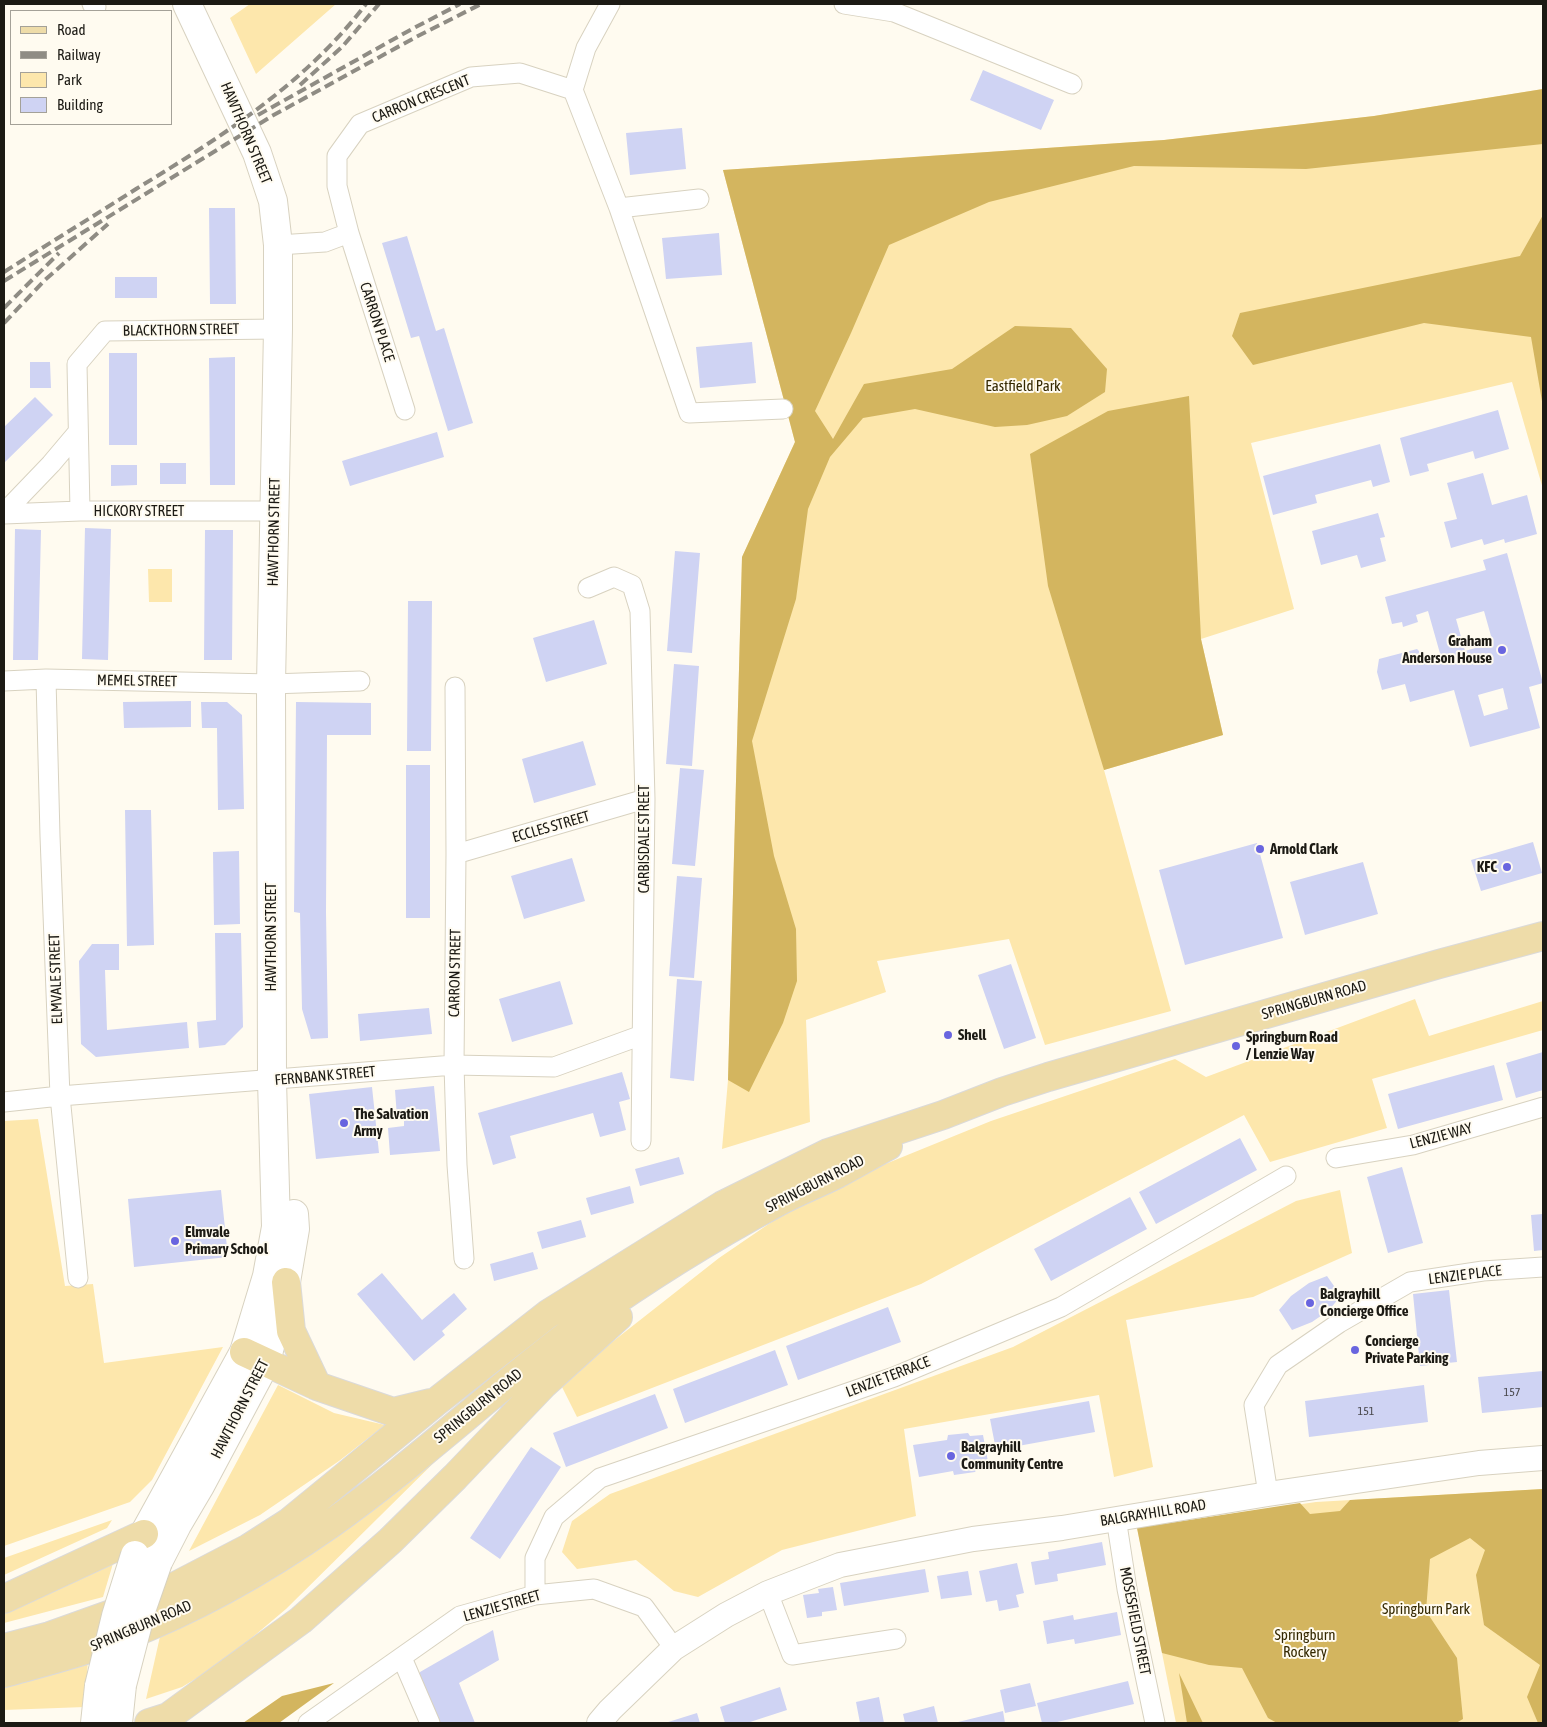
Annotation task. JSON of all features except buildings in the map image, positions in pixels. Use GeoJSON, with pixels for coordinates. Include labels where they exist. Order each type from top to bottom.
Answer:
{"type":"FeatureCollection","features":[{"type":"Feature","properties":{"kind":"main road","name":"HAWTHORN STREET"},"geometry":{"type":"LineString","coordinates":[[186,4],[257,153],[273,201],[278,245],[271,684],[272,1080],[276,1227],[255,1357]]}},
{"type":"Feature","properties":{"kind":"main road","name":"SPRINGBURN ROAD"},"geometry":{"type":"LineString","coordinates":[[4,1648],[68,1630],[134,1606],[205,1572],[249,1548],[288,1522],[548,1314],[723,1205],[828,1153],[944,1115],[1002,1092],[1048,1077],[1439,964],[1543,936]]}},
{"type":"Feature","properties":{"kind":"main road","name":"HAWTHORN STREET"},"geometry":{"type":"LineString","coordinates":[[96,1723],[142,1608],[150,1550],[255,1357],[286,1282],[294,1229],[292,1178],[272,1080]]}},
{"type":"Feature","properties":{"kind":"main road","name":"SPRINGBURN ROAD"},"geometry":{"type":"LineString","coordinates":[[4,1673],[88,1649],[130,1634],[233,1585],[329,1525],[583,1324],[690,1252],[778,1202],[838,1173],[944,1115]]}},
{"type":"Feature","properties":{"kind":"main road"},"geometry":{"type":"LineString","coordinates":[[148,1723],[168,1718],[301,1620],[390,1541],[454,1478],[543,1385],[690,1252]]}},
{"type":"Feature","properties":{"kind":"main road"},"geometry":{"type":"LineString","coordinates":[[286,1282],[290,1331],[317,1386]]}},
{"type":"Feature","properties":{"kind":"main road"},"geometry":{"type":"LineString","coordinates":[[255,1357],[317,1386],[393,1412],[437,1401]]}},
{"type":"Feature","properties":{"kind":"main road"},"geometry":{"type":"LineString","coordinates":[[4,1599],[150,1550]]}},
{"type":"Feature","properties":{"kind":"main road","name":"HAWTHORN STREET"},"geometry":{"type":"LineString","coordinates":[[111,1685],[118,1723]]}},
{"type":"Feature","properties":{"kind":"street"},"geometry":{"type":"LineString","coordinates":[[610,4],[586,48],[573,90],[619,208],[689,413],[784,409]]}},
{"type":"Feature","properties":{"kind":"street"},"geometry":{"type":"LineString","coordinates":[[844,4],[894,12],[1072,84]]}},
{"type":"Feature","properties":{"kind":"street","name":"CARRON CRESCENT"},"geometry":{"type":"LineString","coordinates":[[349,233],[337,186],[337,156],[360,124],[471,77],[520,73],[573,90]]}},
{"type":"Feature","properties":{"kind":"street"},"geometry":{"type":"LineString","coordinates":[[619,208],[699,198]]}},
{"type":"Feature","properties":{"kind":"street"},"geometry":{"type":"LineString","coordinates":[[278,245],[325,242],[349,233]]}},
{"type":"Feature","properties":{"kind":"street","name":"CARRON PLACE"},"geometry":{"type":"LineString","coordinates":[[349,233],[405,410]]}},
{"type":"Feature","properties":{"kind":"street","name":"BLACKTHORN STREET"},"geometry":{"type":"LineString","coordinates":[[80,511],[76,364],[105,331],[278,330]]}},
{"type":"Feature","properties":{"kind":"street"},"geometry":{"type":"LineString","coordinates":[[4,513],[51,464],[78,432]]}},
{"type":"Feature","properties":{"kind":"street","name":"HICKORY STREET"},"geometry":{"type":"LineString","coordinates":[[4,513],[274,511]]}},
{"type":"Feature","properties":{"kind":"street","name":"CARBISDALE STREET"},"geometry":{"type":"LineString","coordinates":[[588,588],[614,577],[632,585],[640,611],[645,799],[641,1141]]}},
{"type":"Feature","properties":{"kind":"street","name":"MEMEL STREET"},"geometry":{"type":"LineString","coordinates":[[4,681],[46,679],[271,684],[360,681]]}},
{"type":"Feature","properties":{"kind":"street","name":"ELMVALE STREET"},"geometry":{"type":"LineString","coordinates":[[46,679],[60,1096],[78,1278]]}},
{"type":"Feature","properties":{"kind":"street","name":"CARRON STREET"},"geometry":{"type":"LineString","coordinates":[[456,687],[454,1065],[457,1166],[464,1259]]}},
{"type":"Feature","properties":{"kind":"street","name":"ECCLES STREET"},"geometry":{"type":"LineString","coordinates":[[456,854],[645,799]]}},
{"type":"Feature","properties":{"kind":"street","name":"FERNBANK STREET"},"geometry":{"type":"LineString","coordinates":[[4,1102],[454,1065],[554,1067],[642,1035]]}},
{"type":"Feature","properties":{"kind":"street","name":"LENZIE WAY"},"geometry":{"type":"LineString","coordinates":[[1336,1158],[1413,1144],[1543,1108]]}},
{"type":"Feature","properties":{"kind":"street","name":"LENZIE TERRACE"},"geometry":{"type":"LineString","coordinates":[[535,1595],[535,1558],[554,1518],[600,1478],[894,1377],[1061,1307],[1286,1176]]}},
{"type":"Feature","properties":{"kind":"street","name":"LENZIE PLACE"},"geometry":{"type":"LineString","coordinates":[[1268,1494],[1254,1405],[1278,1365],[1339,1323],[1410,1282],[1482,1271],[1543,1266]]}},
{"type":"Feature","properties":{"kind":"street","name":"BALGRAYHILL ROAD"},"geometry":{"type":"LineString","coordinates":[[599,1723],[674,1648],[726,1615],[768,1593],[840,1566],[973,1539],[1062,1528],[1268,1494],[1479,1463],[1543,1458]]}},
{"type":"Feature","properties":{"kind":"street","name":"MOSESFIELD STREET"},"geometry":{"type":"LineString","coordinates":[[1116,1518],[1127,1589],[1155,1723]]}},
{"type":"Feature","properties":{"kind":"street","name":"LENZIE STREET"},"geometry":{"type":"LineString","coordinates":[[308,1723],[460,1616],[535,1595],[594,1589],[644,1607],[674,1648]]}},
{"type":"Feature","properties":{"kind":"street"},"geometry":{"type":"LineString","coordinates":[[768,1593],[792,1655],[896,1639]]}},
{"type":"Feature","properties":{"kind":"street"},"geometry":{"type":"LineString","coordinates":[[402,1658],[430,1723]]}},
{"type":"Feature","properties":{"kind":"green space"},"geometry":{"type":"Polygon","coordinates":[[[250,4],[336,4],[256,74],[230,18],[250,4]]]}},
{"type":"Feature","properties":{"kind":"green space","name":"Eastfield Park"},"geometry":{"type":"Polygon","coordinates":[[[1543,89],[1543,489],[1512,382],[1251,443],[1294,609],[1201,639],[1223,735],[1104,770],[1171,1011],[1045,1045],[1009,939],[877,961],[886,992],[806,1020],[810,1122],[722,1149],[728,1080],[742,557],[795,442],[723,170],[1164,140],[1374,116],[1543,89]]]}},
{"type":"Feature","properties":{"kind":"green space"},"geometry":{"type":"Polygon","coordinates":[[[1543,89],[1543,144],[1306,169],[1134,166],[989,202],[889,245],[815,411],[833,439],[864,384],[952,369],[1015,326],[1071,328],[1107,369],[1105,392],[1067,416],[1027,425],[995,427],[915,409],[863,418],[830,457],[808,509],[796,599],[752,741],[774,856],[796,929],[797,981],[783,1023],[749,1092],[728,1080],[742,557],[795,442],[723,170],[1164,140],[1374,116],[1543,89]]]}},
{"type":"Feature","properties":{"kind":"green space"},"geometry":{"type":"Polygon","coordinates":[[[1543,215],[1543,407],[1531,337],[1424,323],[1253,365],[1232,336],[1240,313],[1520,256],[1543,215]]]}},
{"type":"Feature","properties":{"kind":"green space"},"geometry":{"type":"Polygon","coordinates":[[[1189,396],[1201,639],[1223,735],[1104,770],[1048,586],[1030,454],[1108,411],[1189,396]]]}},
{"type":"Feature","properties":{"kind":"green space"},"geometry":{"type":"Polygon","coordinates":[[[148,569],[172,569],[172,602],[149,602],[148,569]]]}},
{"type":"Feature","properties":{"kind":"green space"},"geometry":{"type":"Polygon","coordinates":[[[1415,999],[1429,1036],[1543,1001],[1543,1030],[1372,1079],[1387,1128],[1270,1162],[1244,1115],[921,1284],[577,1417],[560,1383],[719,1258],[814,1193],[991,1121],[1175,1059],[1206,1077],[1415,999]]]}},
{"type":"Feature","properties":{"kind":"green space"},"geometry":{"type":"Polygon","coordinates":[[[38,1119],[65,1286],[93,1284],[104,1363],[223,1347],[152,1480],[130,1502],[4,1546],[4,1121],[38,1119]]]}},
{"type":"Feature","properties":{"kind":"green space"},"geometry":{"type":"Polygon","coordinates":[[[1340,1190],[1352,1253],[1253,1297],[1126,1320],[1153,1467],[1114,1477],[1099,1395],[904,1429],[916,1516],[782,1550],[698,1597],[674,1591],[636,1560],[577,1569],[562,1552],[572,1521],[610,1494],[1013,1347],[1296,1201],[1340,1190]]]}},
{"type":"Feature","properties":{"kind":"green space"},"geometry":{"type":"Polygon","coordinates":[[[278,1385],[334,1413],[385,1425],[339,1461],[260,1515],[189,1551],[278,1385]]]}},
{"type":"Feature","properties":{"kind":"green space"},"geometry":{"type":"Polygon","coordinates":[[[471,1426],[286,1609],[222,1663],[182,1687],[146,1699],[161,1632],[471,1426]]]}},
{"type":"Feature","properties":{"kind":"green space","name":"Springburn Park"},"geometry":{"type":"Polygon","coordinates":[[[1543,1489],[1543,1723],[1176,1723],[1137,1528],[1316,1502],[1543,1489]]]}},
{"type":"Feature","properties":{"kind":"green space","name":"Springburn Park"},"geometry":{"type":"Polygon","coordinates":[[[1543,1489],[1543,1723],[1538,1723],[1527,1697],[1540,1665],[1484,1625],[1476,1575],[1485,1550],[1470,1538],[1430,1559],[1426,1611],[1457,1658],[1463,1719],[1456,1723],[1277,1723],[1268,1718],[1242,1668],[1209,1665],[1162,1653],[1137,1528],[1300,1503],[1310,1514],[1340,1511],[1350,1500],[1543,1489]]]}},
{"type":"Feature","properties":{"kind":"green space"},"geometry":{"type":"Polygon","coordinates":[[[112,1520],[107,1528],[4,1575],[4,1558],[112,1520]]]}},
{"type":"Feature","properties":{"kind":"green space"},"geometry":{"type":"Polygon","coordinates":[[[117,1550],[103,1597],[4,1623],[4,1610],[117,1550]]]}},
{"type":"Feature","properties":{"kind":"green space"},"geometry":{"type":"Polygon","coordinates":[[[88,1659],[85,1707],[4,1710],[4,1682],[88,1659]]]}},
{"type":"Feature","properties":{"kind":"green space"},"geometry":{"type":"Polygon","coordinates":[[[1179,1673],[1202,1721],[1203,1723],[1187,1723],[1179,1673]]]}},
{"type":"Feature","properties":{"kind":"green space"},"geometry":{"type":"Polygon","coordinates":[[[334,1683],[279,1723],[243,1723],[282,1696],[334,1683]]]}},
{"type":"Feature","properties":{"kind":"railway"},"geometry":{"type":"LineString","coordinates":[[4,272],[199,150],[260,107],[317,59],[366,4]]}},
{"type":"Feature","properties":{"kind":"railway"},"geometry":{"type":"LineString","coordinates":[[300,85],[342,47],[379,4]]}},
{"type":"Feature","properties":{"kind":"railway"},"geometry":{"type":"LineString","coordinates":[[258,115],[460,4]]}},
{"type":"Feature","properties":{"kind":"railway"},"geometry":{"type":"LineString","coordinates":[[4,281],[272,116],[416,37],[481,4]]}},
{"type":"Feature","properties":{"kind":"railway"},"geometry":{"type":"LineString","coordinates":[[4,323],[45,280],[108,224]]}},
{"type":"Feature","properties":{"kind":"railway"},"geometry":{"type":"LineString","coordinates":[[4,308],[59,253]]}},
{"type":"Feature","properties":{"kind":"place","name":"Graham Anderson House"},"geometry":{"type":"Point","coordinates":[1502,650]}},
{"type":"Feature","properties":{"kind":"place","name":"Arnold Clark"},"geometry":{"type":"Point","coordinates":[1260,849]}},
{"type":"Feature","properties":{"kind":"place","name":"KFC"},"geometry":{"type":"Point","coordinates":[1507,867]}},
{"type":"Feature","properties":{"kind":"place","name":"Shell"},"geometry":{"type":"Point","coordinates":[948,1035]}},
{"type":"Feature","properties":{"kind":"place","name":"Springburn Road / Lenzie Way"},"geometry":{"type":"Point","coordinates":[1236,1046]}},
{"type":"Feature","properties":{"kind":"place","name":"The Salvation Army"},"geometry":{"type":"Point","coordinates":[344,1123]}},
{"type":"Feature","properties":{"kind":"place","name":"Elmvale Primary School"},"geometry":{"type":"Point","coordinates":[175,1241]}},
{"type":"Feature","properties":{"kind":"place","name":"Balgrayhill Concierge Office"},"geometry":{"type":"Point","coordinates":[1310,1303]}},
{"type":"Feature","properties":{"kind":"place","name":"Concierge Private Parking"},"geometry":{"type":"Point","coordinates":[1355,1350]}},
{"type":"Feature","properties":{"kind":"place","name":"Balgrayhill Community Centre"},"geometry":{"type":"Point","coordinates":[951,1456]}},
{"type":"Feature","properties":{"kind":"park label","name":"Springburn Rockery"},"geometry":{"type":"Point","coordinates":[1305,1644]}}]}
